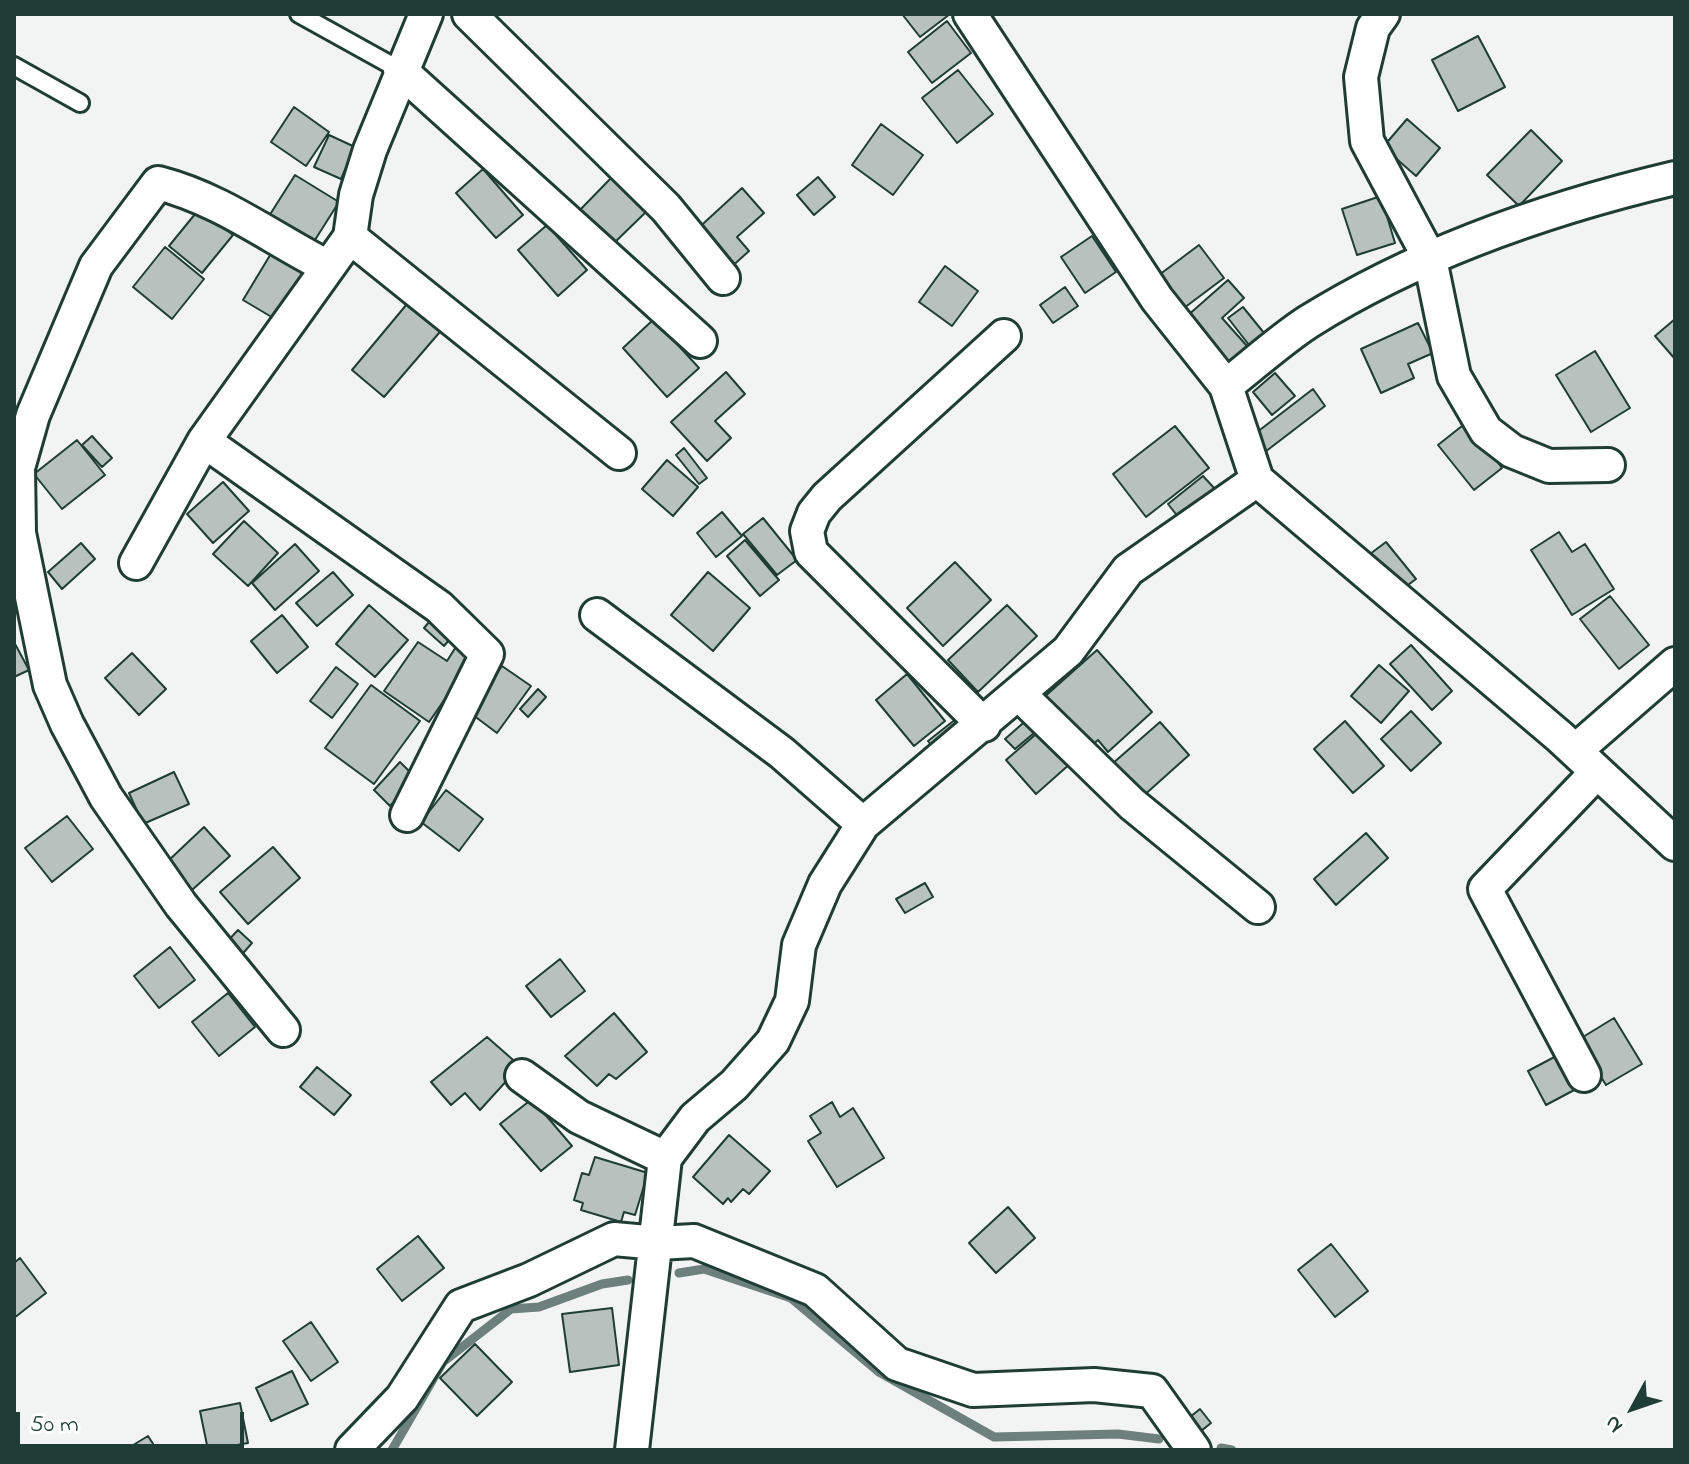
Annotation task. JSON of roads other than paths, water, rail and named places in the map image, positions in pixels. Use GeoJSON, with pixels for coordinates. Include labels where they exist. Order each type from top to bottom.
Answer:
{"type":"FeatureCollection","features":[{"type":"Feature","properties":{"kind":"street"},"geometry":{"type":"LineString","coordinates":[[136,563],[204,441],[350,237],[356,195],[400,70],[426,14]]}},
{"type":"Feature","properties":{"kind":"street"},"geometry":{"type":"LineString","coordinates":[[469,14],[666,208],[723,278]]}},
{"type":"Feature","properties":{"kind":"street"},"geometry":{"type":"LineString","coordinates":[[1383,14],[1373,28],[1361,77],[1367,141],[1430,259],[1454,376],[1486,431],[1512,451],[1549,466],[1608,465]]}},
{"type":"Feature","properties":{"kind":"street"},"geometry":{"type":"LineString","coordinates":[[974,15],[1157,299],[1226,386],[1257,480],[1586,761],[1675,844]]}},
{"type":"Feature","properties":{"kind":"street"},"geometry":{"type":"LineString","coordinates":[[400,70],[700,341]]}},
{"type":"Feature","properties":{"kind":"street"},"geometry":{"type":"LineString","coordinates":[[1226,386],[1308,323],[1430,259],[1505,226],[1675,178]]}},
{"type":"Feature","properties":{"kind":"street"},"geometry":{"type":"LineString","coordinates":[[283,1030],[181,905],[106,797],[67,724],[50,685],[19,533],[18,468],[33,415],[96,266],[158,183],[198,193],[274,240],[328,267]]}},
{"type":"Feature","properties":{"kind":"street"},"geometry":{"type":"LineString","coordinates":[[350,237],[619,453]]}},
{"type":"Feature","properties":{"kind":"street"},"geometry":{"type":"LineString","coordinates":[[984,725],[811,552],[807,531],[814,513],[827,497],[1004,336]]}},
{"type":"Feature","properties":{"kind":"street"},"geometry":{"type":"LineString","coordinates":[[204,441],[439,607],[487,654],[407,815]]}},
{"type":"Feature","properties":{"kind":"street"},"geometry":{"type":"LineString","coordinates":[[632,1450],[658,1243],[665,1158],[695,1118],[734,1085],[773,1041],[792,1001],[799,945],[825,884],[863,824],[1020,695],[1068,651],[1128,570],[1257,480]]}},
{"type":"Feature","properties":{"kind":"street"},"geometry":{"type":"LineString","coordinates":[[597,615],[782,753],[863,824]]}},
{"type":"Feature","properties":{"kind":"street"},"geometry":{"type":"LineString","coordinates":[[1584,1075],[1485,889],[1586,761],[1675,664]]}},
{"type":"Feature","properties":{"kind":"street"},"geometry":{"type":"LineString","coordinates":[[1020,695],[1132,804],[1258,907]]}},
{"type":"Feature","properties":{"kind":"street"},"geometry":{"type":"LineString","coordinates":[[522,1076],[579,1117],[665,1158]]}},
{"type":"Feature","properties":{"kind":"street"},"geometry":{"type":"LineString","coordinates":[[352,1450],[402,1398],[461,1306],[529,1280],[614,1239],[658,1243],[694,1241],[815,1290],[897,1364],[973,1390],[1094,1385],[1152,1391],[1194,1450]]}},
{"type":"Feature","properties":{"kind":"lane"},"geometry":{"type":"LineString","coordinates":[[299,14],[400,70]]}},
{"type":"Feature","properties":{"kind":"lane"},"geometry":{"type":"LineString","coordinates":[[14,66],[80,103]]}},
{"type":"Feature","properties":{"kind":"waterway"},"geometry":{"type":"LineString","coordinates":[[679,1273],[704,1269],[791,1298],[879,1372],[994,1437],[1118,1434],[1159,1439]]}},
{"type":"Feature","properties":{"kind":"waterway"},"geometry":{"type":"LineString","coordinates":[[392,1450],[443,1362],[511,1309],[539,1307],[602,1284],[628,1280]]}},
{"type":"Feature","properties":{"kind":"waterway"},"geometry":{"type":"LineString","coordinates":[[1221,1448],[1232,1450]]}}]}
